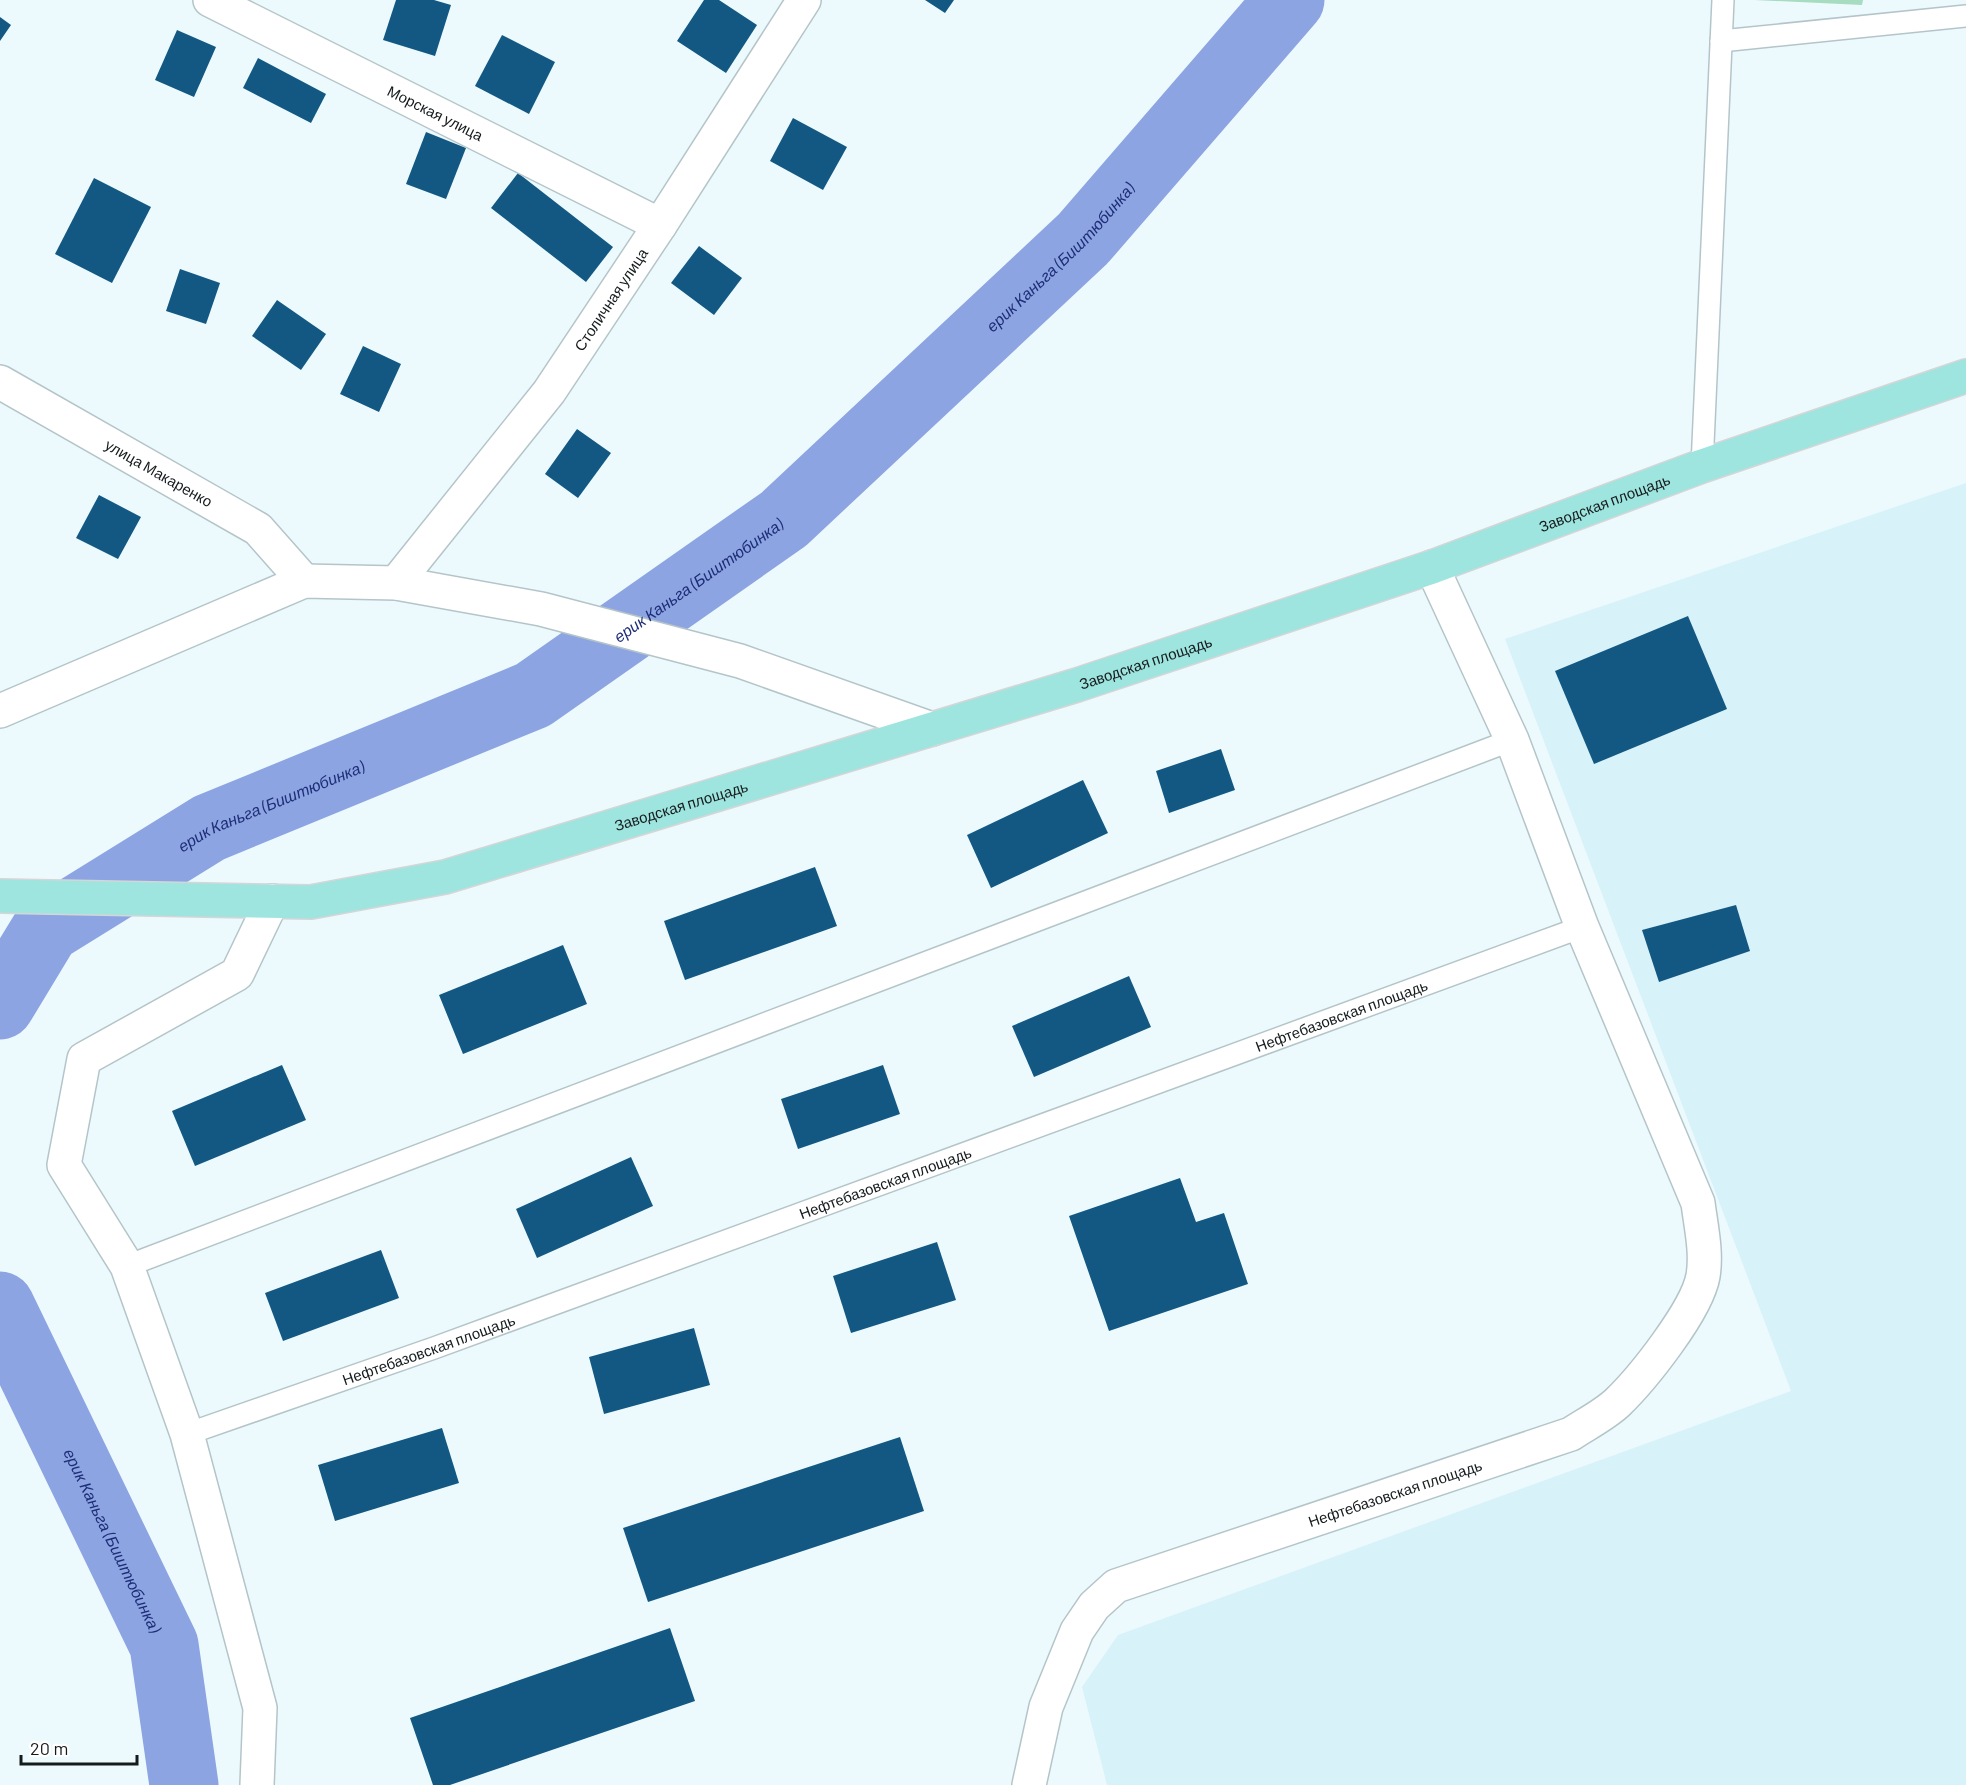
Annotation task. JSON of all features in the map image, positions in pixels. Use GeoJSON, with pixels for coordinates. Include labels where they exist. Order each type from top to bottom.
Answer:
{"type":"FeatureCollection","features":[{"type":"Feature","properties":{"kind":"main road","name":"Заводская площадь"},"geometry":{"type":"LineString","coordinates":[[0,896],[312,902],[445,877],[1077,685],[1432,567],[1702,466],[1966,376]]}},
{"type":"Feature","properties":{"kind":"street","name":"Морская улица"},"geometry":{"type":"LineString","coordinates":[[210,0],[660,225]]}},
{"type":"Feature","properties":{"kind":"street","name":"Столичная улица"},"geometry":{"type":"LineString","coordinates":[[396,583],[549,392],[660,225],[804,0]]}},
{"type":"Feature","properties":{"kind":"street","name":"улица Макаренко"},"geometry":{"type":"LineString","coordinates":[[0,382],[258,529],[304,581]]}},
{"type":"Feature","properties":{"kind":"street","name":"Нефтебазовская площадь"},"geometry":{"type":"LineString","coordinates":[[1029,1785],[1046,1707],[1077,1631],[1094,1606],[1116,1586],[1571,1434],[1615,1405],[1655,1360],[1697,1297],[1703,1276],[1705,1251],[1698,1203],[1582,927],[1512,740],[1432,567]]}},
{"type":"Feature","properties":{"kind":"street"},"geometry":{"type":"LineString","coordinates":[[0,711],[304,581],[396,583],[541,609],[740,661],[932,729]]}},
{"type":"Feature","properties":{"kind":"street"},"geometry":{"type":"LineString","coordinates":[[257,1785],[260,1708],[187,1434],[127,1266],[64,1165],[84,1059],[237,974],[272,901]]}},
{"type":"Feature","properties":{"kind":"lane"},"geometry":{"type":"LineString","coordinates":[[1702,466],[1723,0]]}},
{"type":"Feature","properties":{"kind":"lane"},"geometry":{"type":"LineString","coordinates":[[1721,41],[1966,16]]}},
{"type":"Feature","properties":{"kind":"lane"},"geometry":{"type":"LineString","coordinates":[[127,1266],[1512,740]]}},
{"type":"Feature","properties":{"kind":"lane","name":"Нефтебазовская площадь"},"geometry":{"type":"LineString","coordinates":[[187,1434],[434,1348],[1582,927]]}},
{"type":"Feature","properties":{"kind":"shaded area"},"geometry":{"type":"Polygon","coordinates":[[[1966,483],[1966,1785],[1107,1785],[1082,1687],[1118,1635],[1791,1391],[1505,639],[1966,483]]]}},
{"type":"Feature","properties":{"kind":"green space"},"geometry":{"type":"Polygon","coordinates":[[[1754,0],[1863,0],[1862,5],[1754,0]]]}},
{"type":"Feature","properties":{"kind":"building"},"geometry":{"type":"Polygon","coordinates":[[[396,0],[434,0],[451,5],[435,56],[383,40],[396,0]]]}},
{"type":"Feature","properties":{"kind":"building"},"geometry":{"type":"Polygon","coordinates":[[[704,0],[719,0],[757,25],[726,73],[677,41],[704,0]]]}},
{"type":"Feature","properties":{"kind":"building"},"geometry":{"type":"Polygon","coordinates":[[[925,0],[954,0],[945,13],[925,0]]]}},
{"type":"Feature","properties":{"kind":"building"},"geometry":{"type":"Polygon","coordinates":[[[0,17],[11,25],[0,41],[0,17]]]}},
{"type":"Feature","properties":{"kind":"building"},"geometry":{"type":"Polygon","coordinates":[[[177,30],[216,47],[194,97],[155,80],[177,30]]]}},
{"type":"Feature","properties":{"kind":"building"},"geometry":{"type":"Polygon","coordinates":[[[502,35],[555,62],[529,114],[475,86],[502,35]]]}},
{"type":"Feature","properties":{"kind":"building"},"geometry":{"type":"Polygon","coordinates":[[[258,58],[326,94],[311,123],[243,88],[258,58]]]}},
{"type":"Feature","properties":{"kind":"building"},"geometry":{"type":"Polygon","coordinates":[[[793,118],[847,147],[823,190],[770,161],[793,118]]]}},
{"type":"Feature","properties":{"kind":"building"},"geometry":{"type":"Polygon","coordinates":[[[426,132],[466,148],[446,199],[406,184],[426,132]]]}},
{"type":"Feature","properties":{"kind":"building"},"geometry":{"type":"Polygon","coordinates":[[[518,173],[613,247],[586,282],[491,208],[518,173]]]}},
{"type":"Feature","properties":{"kind":"building"},"geometry":{"type":"Polygon","coordinates":[[[94,178],[151,207],[112,283],[55,254],[94,178]]]}},
{"type":"Feature","properties":{"kind":"building"},"geometry":{"type":"Polygon","coordinates":[[[699,246],[742,278],[714,315],[671,283],[699,246]]]}},
{"type":"Feature","properties":{"kind":"building"},"geometry":{"type":"Polygon","coordinates":[[[180,269],[220,283],[206,324],[166,311],[180,269]]]}},
{"type":"Feature","properties":{"kind":"building"},"geometry":{"type":"Polygon","coordinates":[[[277,300],[326,334],[301,370],[252,336],[277,300]]]}},
{"type":"Feature","properties":{"kind":"building"},"geometry":{"type":"Polygon","coordinates":[[[363,346],[401,364],[379,412],[340,394],[363,346]]]}},
{"type":"Feature","properties":{"kind":"building"},"geometry":{"type":"Polygon","coordinates":[[[577,429],[611,453],[578,498],[545,474],[577,429]]]}},
{"type":"Feature","properties":{"kind":"building"},"geometry":{"type":"Polygon","coordinates":[[[99,495],[141,517],[118,559],[76,538],[99,495]]]}},
{"type":"Feature","properties":{"kind":"building"},"geometry":{"type":"Polygon","coordinates":[[[1688,616],[1727,709],[1594,764],[1555,671],[1688,616]]]}},
{"type":"Feature","properties":{"kind":"building"},"geometry":{"type":"Polygon","coordinates":[[[1221,749],[1235,790],[1169,813],[1156,771],[1221,749]]]}},
{"type":"Feature","properties":{"kind":"building"},"geometry":{"type":"Polygon","coordinates":[[[1083,780],[1108,833],[991,888],[967,835],[1083,780]]]}},
{"type":"Feature","properties":{"kind":"building"},"geometry":{"type":"Polygon","coordinates":[[[815,867],[837,926],[685,980],[664,921],[815,867]]]}},
{"type":"Feature","properties":{"kind":"building"},"geometry":{"type":"Polygon","coordinates":[[[1736,905],[1750,951],[1659,982],[1642,930],[1736,905]]]}},
{"type":"Feature","properties":{"kind":"building"},"geometry":{"type":"Polygon","coordinates":[[[563,945],[587,1004],[463,1054],[439,995],[563,945]]]}},
{"type":"Feature","properties":{"kind":"building"},"geometry":{"type":"Polygon","coordinates":[[[1129,976],[1151,1027],[1034,1077],[1012,1026],[1129,976]]]}},
{"type":"Feature","properties":{"kind":"building"},"geometry":{"type":"Polygon","coordinates":[[[282,1065],[306,1120],[195,1166],[172,1111],[282,1065]]]}},
{"type":"Feature","properties":{"kind":"building"},"geometry":{"type":"Polygon","coordinates":[[[883,1065],[900,1114],[798,1149],[781,1099],[883,1065]]]}},
{"type":"Feature","properties":{"kind":"building"},"geometry":{"type":"Polygon","coordinates":[[[631,1157],[653,1206],[537,1258],[516,1209],[631,1157]]]}},
{"type":"Feature","properties":{"kind":"building"},"geometry":{"type":"Polygon","coordinates":[[[1180,1178],[1196,1222],[1224,1213],[1248,1284],[1109,1331],[1069,1216],[1180,1178]]]}},
{"type":"Feature","properties":{"kind":"building"},"geometry":{"type":"Polygon","coordinates":[[[937,1242],[956,1300],[851,1333],[833,1276],[937,1242]]]}},
{"type":"Feature","properties":{"kind":"building"},"geometry":{"type":"Polygon","coordinates":[[[381,1250],[399,1298],[283,1341],[265,1293],[381,1250]]]}},
{"type":"Feature","properties":{"kind":"building"},"geometry":{"type":"Polygon","coordinates":[[[694,1328],[710,1385],[604,1414],[589,1357],[694,1328]]]}},
{"type":"Feature","properties":{"kind":"building"},"geometry":{"type":"Polygon","coordinates":[[[442,1428],[459,1483],[335,1521],[318,1465],[442,1428]]]}},
{"type":"Feature","properties":{"kind":"building"},"geometry":{"type":"Polygon","coordinates":[[[900,1437],[924,1511],[648,1602],[623,1528],[900,1437]]]}},
{"type":"Feature","properties":{"kind":"building"},"geometry":{"type":"Polygon","coordinates":[[[670,1628],[695,1701],[450,1785],[433,1785],[410,1718],[670,1628]]]}},
{"type":"Feature","properties":{"kind":"waterway","name":"ерик Каньга (Биштюбинка)"},"geometry":{"type":"LineString","coordinates":[[0,1005],[46,929],[209,828],[533,695],[784,519],[1083,239],[1290,0]]}},
{"type":"Feature","properties":{"kind":"waterway","name":"ерик Каньга (Биштюбинка)"},"geometry":{"type":"LineString","coordinates":[[0,1306],[164,1645],[184,1785]]}}]}
